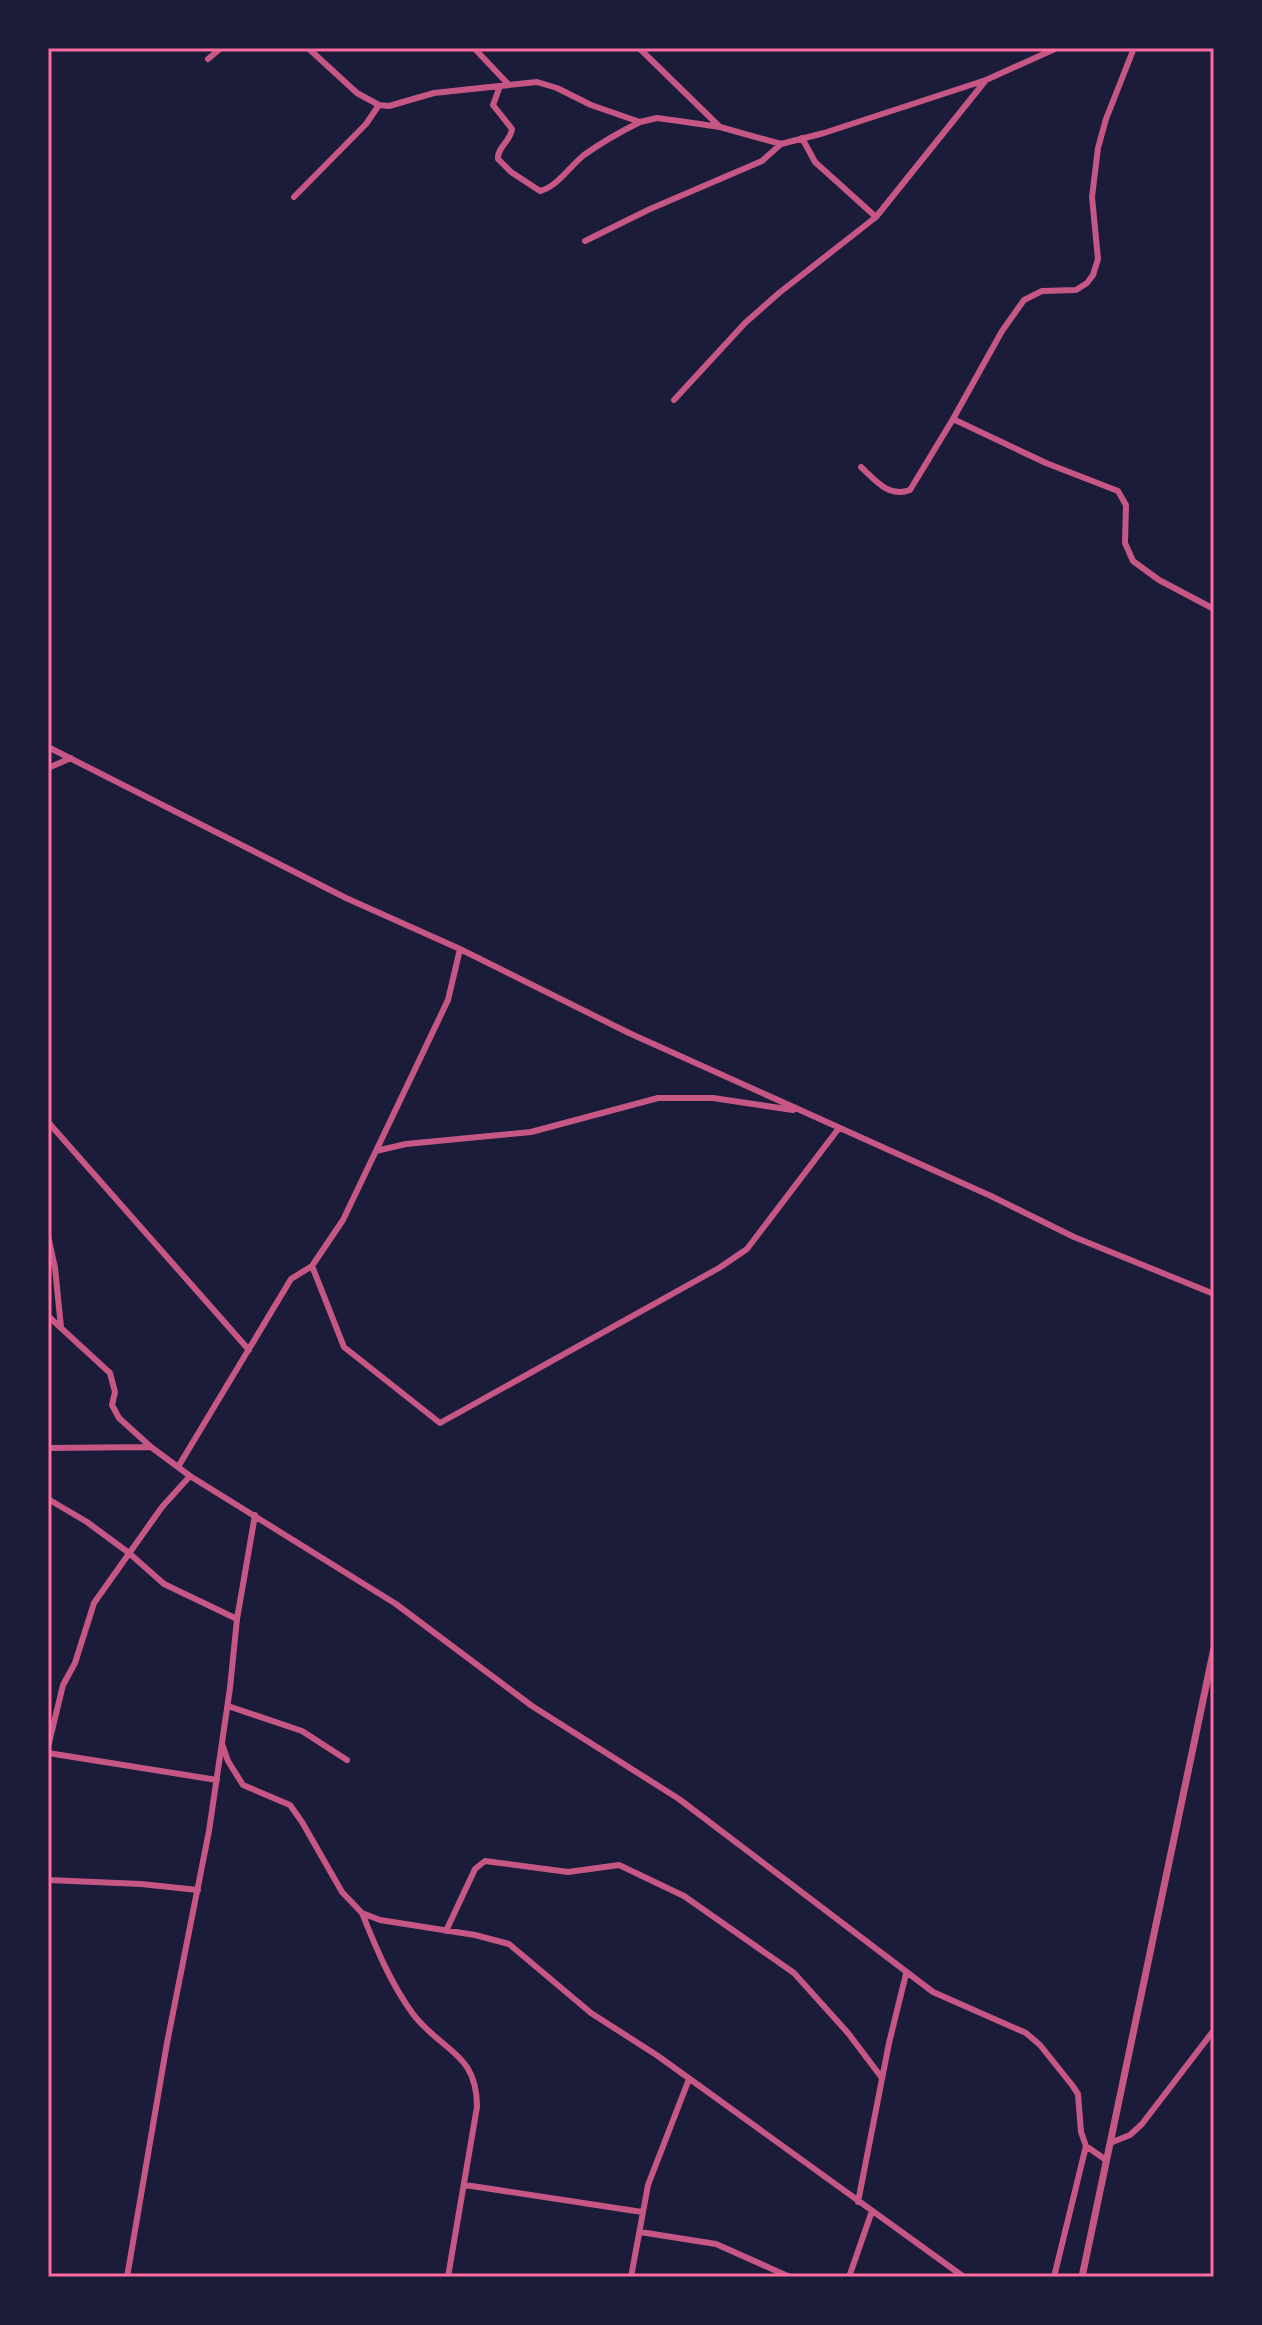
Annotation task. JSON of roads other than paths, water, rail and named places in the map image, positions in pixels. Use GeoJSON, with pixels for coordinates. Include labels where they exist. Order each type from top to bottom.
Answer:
{"type":"FeatureCollection","features":[{"type":"Feature","properties":{"kind":"street"},"geometry":{"type":"LineString","coordinates":[[208,59],[221,48]]}},
{"type":"Feature","properties":{"kind":"street"},"geometry":{"type":"LineString","coordinates":[[308,48],[357,93],[379,105],[389,106],[434,93],[504,85],[547,84],[591,105],[640,122]]}},
{"type":"Feature","properties":{"kind":"street"},"geometry":{"type":"LineString","coordinates":[[474,48],[504,85]]}},
{"type":"Feature","properties":{"kind":"street"},"geometry":{"type":"LineString","coordinates":[[639,48],[720,127]]}},
{"type":"Feature","properties":{"kind":"street"},"geometry":{"type":"LineString","coordinates":[[585,241],[762,161],[781,144],[986,80],[1057,48]]}},
{"type":"Feature","properties":{"kind":"street"},"geometry":{"type":"LineString","coordinates":[[861,467],[888,490],[905,493],[916,483],[1002,331],[1024,300],[1042,291],[1076,290],[1093,275],[1098,259],[1092,197],[1098,148],[1134,48]]}},
{"type":"Feature","properties":{"kind":"street"},"geometry":{"type":"LineString","coordinates":[[674,400],[745,323],[876,217],[986,80]]}},
{"type":"Feature","properties":{"kind":"street"},"geometry":{"type":"LineString","coordinates":[[504,85],[493,105],[512,129],[510,137],[498,152],[498,159],[511,172],[540,191],[548,188],[598,145],[640,122],[657,118],[720,127],[781,144]]}},
{"type":"Feature","properties":{"kind":"street"},"geometry":{"type":"LineString","coordinates":[[294,197],[366,124],[379,105]]}},
{"type":"Feature","properties":{"kind":"street"},"geometry":{"type":"LineString","coordinates":[[802,138],[815,162],[876,217]]}},
{"type":"Feature","properties":{"kind":"street"},"geometry":{"type":"LineString","coordinates":[[953,419],[1033,458],[1118,491],[1126,505],[1125,543],[1133,561],[1159,580],[1214,609]]}},
{"type":"Feature","properties":{"kind":"street"},"geometry":{"type":"LineString","coordinates":[[48,747],[346,898],[460,949],[629,1033],[1084,1241],[1214,1294]]}},
{"type":"Feature","properties":{"kind":"street"},"geometry":{"type":"LineString","coordinates":[[48,768],[71,758]]}},
{"type":"Feature","properties":{"kind":"street"},"geometry":{"type":"LineString","coordinates":[[178,1467],[291,1279],[312,1266],[343,1220],[448,1000],[460,949]]}},
{"type":"Feature","properties":{"kind":"street"},"geometry":{"type":"LineString","coordinates":[[376,1151],[406,1144],[531,1132],[658,1098],[713,1098],[802,1112]]}},
{"type":"Feature","properties":{"kind":"street"},"geometry":{"type":"LineString","coordinates":[[48,1122],[249,1350]]}},
{"type":"Feature","properties":{"kind":"street"},"geometry":{"type":"LineString","coordinates":[[312,1266],[344,1347],[440,1423],[719,1268],[747,1249],[839,1128]]}},
{"type":"Feature","properties":{"kind":"street"},"geometry":{"type":"LineString","coordinates":[[48,1236],[55,1268],[61,1327]]}},
{"type":"Feature","properties":{"kind":"street"},"geometry":{"type":"LineString","coordinates":[[48,1316],[110,1373],[115,1392],[112,1405],[117,1415],[151,1447],[190,1476],[396,1604],[532,1706],[679,1799],[802,1890],[906,1974],[943,1997],[1017,2029],[1040,2045],[1078,2094],[1081,2132],[1086,2146],[1054,2277]]}},
{"type":"Feature","properties":{"kind":"street"},"geometry":{"type":"LineString","coordinates":[[48,1448],[151,1447]]}},
{"type":"Feature","properties":{"kind":"street"},"geometry":{"type":"LineString","coordinates":[[190,1476],[171,1496],[94,1603],[75,1663],[63,1685],[48,1750],[217,1780]]}},
{"type":"Feature","properties":{"kind":"street"},"geometry":{"type":"LineString","coordinates":[[48,1499],[87,1522],[164,1584],[237,1619]]}},
{"type":"Feature","properties":{"kind":"street"},"geometry":{"type":"LineString","coordinates":[[127,2277],[217,1780],[237,1619],[255,1515]]}},
{"type":"Feature","properties":{"kind":"street"},"geometry":{"type":"LineString","coordinates":[[1082,2277],[1214,1648]]}},
{"type":"Feature","properties":{"kind":"street"},"geometry":{"type":"LineString","coordinates":[[228,1706],[302,1731],[347,1760]]}},
{"type":"Feature","properties":{"kind":"street"},"geometry":{"type":"LineString","coordinates":[[222,1744],[228,1761],[243,1785],[290,1805],[342,1892],[362,1913],[378,1955],[414,2015],[467,2064],[474,2076],[477,2107],[448,2277]]}},
{"type":"Feature","properties":{"kind":"street"},"geometry":{"type":"LineString","coordinates":[[446,1931],[475,1869],[485,1861],[568,1872],[625,1866],[684,1896],[794,1973],[848,2033],[882,2078]]}},
{"type":"Feature","properties":{"kind":"street"},"geometry":{"type":"LineString","coordinates":[[48,1880],[198,1890]]}},
{"type":"Feature","properties":{"kind":"street"},"geometry":{"type":"LineString","coordinates":[[362,1913],[380,1920],[509,1944],[523,1953],[565,1993],[964,2277]]}},
{"type":"Feature","properties":{"kind":"street"},"geometry":{"type":"LineString","coordinates":[[858,2202],[906,1974]]}},
{"type":"Feature","properties":{"kind":"street"},"geometry":{"type":"LineString","coordinates":[[1110,2143],[1130,2135],[1142,2124],[1214,2030]]}},
{"type":"Feature","properties":{"kind":"street"},"geometry":{"type":"LineString","coordinates":[[631,2277],[653,2170],[689,2079]]}},
{"type":"Feature","properties":{"kind":"street"},"geometry":{"type":"LineString","coordinates":[[1086,2146],[1106,2160]]}},
{"type":"Feature","properties":{"kind":"street"},"geometry":{"type":"LineString","coordinates":[[465,2185],[642,2212]]}},
{"type":"Feature","properties":{"kind":"street"},"geometry":{"type":"LineString","coordinates":[[849,2277],[872,2211]]}},
{"type":"Feature","properties":{"kind":"street"},"geometry":{"type":"LineString","coordinates":[[640,2232],[716,2244],[790,2277]]}}]}
